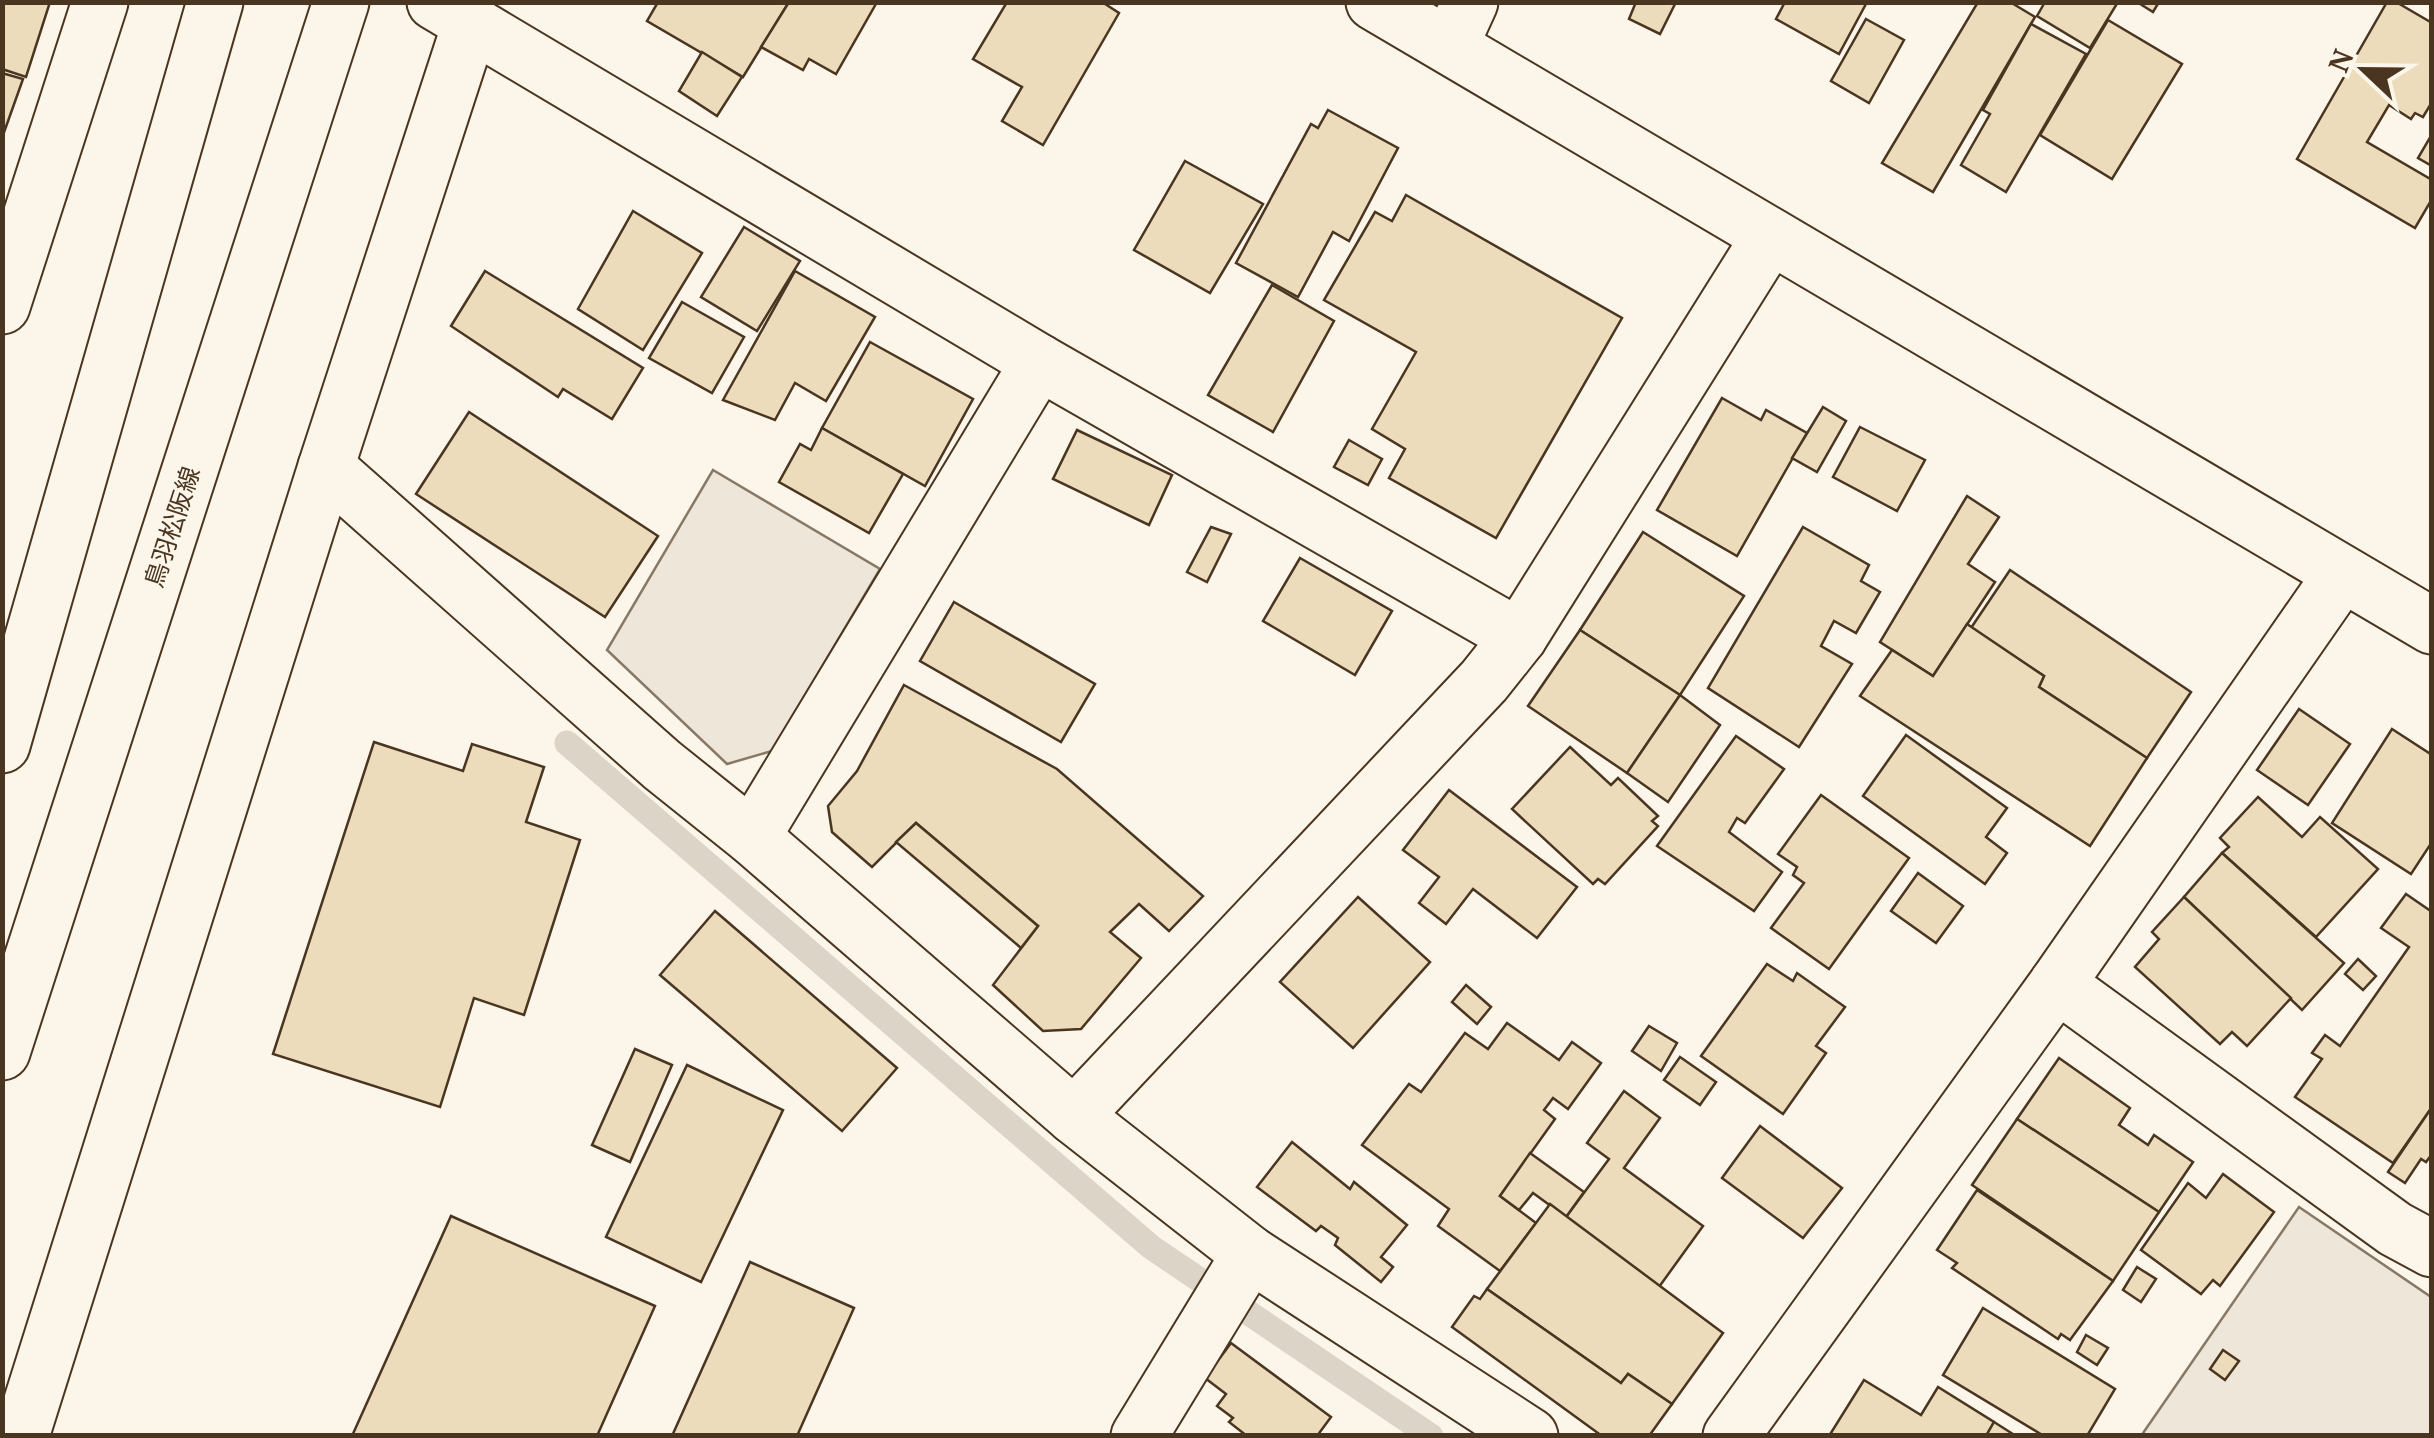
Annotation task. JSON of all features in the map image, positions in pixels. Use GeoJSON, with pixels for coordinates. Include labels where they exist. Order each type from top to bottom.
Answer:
{"type":"FeatureCollection","features":[{"type":"Feature","properties":{"kind":"street"},"geometry":{"type":"LineString","coordinates":[[2,306],[100,2]]}},
{"type":"Feature","properties":{"kind":"street"},"geometry":{"type":"LineString","coordinates":[[2,745],[215,2]]}},
{"type":"Feature","properties":{"kind":"street","name":"鳥羽松阪線"},"geometry":{"type":"LineString","coordinates":[[2,1052],[341,2]]}},
{"type":"Feature","properties":{"kind":"street"},"geometry":{"type":"LineString","coordinates":[[1374,2],[1460,24],[1768,238],[2432,626]]}},
{"type":"Feature","properties":{"kind":"street"},"geometry":{"type":"LineString","coordinates":[[20,1436],[326,468],[453,12],[1039,362],[1519,636]]}},
{"type":"Feature","properties":{"kind":"street"},"geometry":{"type":"LineString","coordinates":[[1074,1116],[1484,681],[1519,636],[1768,238]]}},
{"type":"Feature","properties":{"kind":"street"},"geometry":{"type":"LineString","coordinates":[[752,837],[1039,362]]}},
{"type":"Feature","properties":{"kind":"street"},"geometry":{"type":"LineString","coordinates":[[326,468],[647,752],[752,837],[1245,1262],[1530,1436]]}},
{"type":"Feature","properties":{"kind":"street"},"geometry":{"type":"LineString","coordinates":[[1731,1436],[2057,984],[2342,574]]}},
{"type":"Feature","properties":{"kind":"street"},"geometry":{"type":"LineString","coordinates":[[2057,984],[2395,1229],[2432,1249]]}},
{"type":"Feature","properties":{"kind":"street"},"geometry":{"type":"LineString","coordinates":[[1139,1436],[1245,1262]]}},
{"type":"Feature","properties":{"kind":"shaded area"},"geometry":{"type":"Polygon","coordinates":[[[713,470],[880,569],[772,751],[727,764],[607,650],[713,470]]]}},
{"type":"Feature","properties":{"kind":"shaded area"},"geometry":{"type":"Polygon","coordinates":[[[2299,1207],[2431,1297],[2431,1435],[2141,1436],[2299,1207]]]}},
{"type":"Feature","properties":{"kind":"building"},"geometry":{"type":"Polygon","coordinates":[[[2,2],[50,2],[26,77],[2,69],[2,2]]]}},
{"type":"Feature","properties":{"kind":"building"},"geometry":{"type":"Polygon","coordinates":[[[658,2],[789,2],[743,77],[647,21],[658,2]]]}},
{"type":"Feature","properties":{"kind":"building"},"geometry":{"type":"Polygon","coordinates":[[[789,2],[877,2],[836,74],[809,59],[803,70],[761,47],[789,2]]]}},
{"type":"Feature","properties":{"kind":"building"},"geometry":{"type":"Polygon","coordinates":[[[1007,2],[1102,2],[1119,13],[1043,145],[1002,121],[1022,87],[973,59],[1007,2]]]}},
{"type":"Feature","properties":{"kind":"building"},"geometry":{"type":"Polygon","coordinates":[[[1636,2],[1676,2],[1660,34],[1629,19],[1636,2]]]}},
{"type":"Feature","properties":{"kind":"building"},"geometry":{"type":"Polygon","coordinates":[[[1785,2],[1867,2],[1839,54],[1776,19],[1785,2]]]}},
{"type":"Feature","properties":{"kind":"building"},"geometry":{"type":"Polygon","coordinates":[[[1978,2],[2010,2],[2035,17],[1933,192],[1882,163],[1978,2]]]}},
{"type":"Feature","properties":{"kind":"building"},"geometry":{"type":"Polygon","coordinates":[[[2045,2],[2118,2],[2090,48],[2037,16],[2045,2]]]}},
{"type":"Feature","properties":{"kind":"building"},"geometry":{"type":"Polygon","coordinates":[[[2137,2],[2159,2],[2153,12],[2137,2]]]}},
{"type":"Feature","properties":{"kind":"building"},"geometry":{"type":"Polygon","coordinates":[[[2387,2],[2396,2],[2432,23],[2432,102],[2423,117],[2415,113],[2411,119],[2389,105],[2367,142],[2432,180],[2432,199],[2415,228],[2297,159],[2387,2]]]}},
{"type":"Feature","properties":{"kind":"building"},"geometry":{"type":"Polygon","coordinates":[[[1866,19],[1904,40],[1869,103],[1831,81],[1866,19]]]}},
{"type":"Feature","properties":{"kind":"building"},"geometry":{"type":"Polygon","coordinates":[[[2108,20],[2182,64],[2112,179],[2040,135],[2108,20]]]}},
{"type":"Feature","properties":{"kind":"building"},"geometry":{"type":"Polygon","coordinates":[[[2031,24],[2086,54],[2006,192],[1961,165],[1990,114],[1983,110],[2031,24]]]}},
{"type":"Feature","properties":{"kind":"building"},"geometry":{"type":"Polygon","coordinates":[[[702,52],[742,77],[717,116],[679,91],[702,52]]]}},
{"type":"Feature","properties":{"kind":"building"},"geometry":{"type":"Polygon","coordinates":[[[2,73],[23,79],[2,138],[2,73]]]}},
{"type":"Feature","properties":{"kind":"building"},"geometry":{"type":"Polygon","coordinates":[[[1328,110],[1398,148],[1349,241],[1333,232],[1298,297],[1236,263],[1311,124],[1318,128],[1328,110]]]}},
{"type":"Feature","properties":{"kind":"building"},"geometry":{"type":"Polygon","coordinates":[[[2432,134],[2432,166],[2418,158],[2432,134]]]}},
{"type":"Feature","properties":{"kind":"building"},"geometry":{"type":"Polygon","coordinates":[[[1185,161],[1263,204],[1210,293],[1134,250],[1185,161]]]}},
{"type":"Feature","properties":{"kind":"building"},"geometry":{"type":"Polygon","coordinates":[[[1406,195],[1622,318],[1496,538],[1389,478],[1405,449],[1372,429],[1416,352],[1324,300],[1375,212],[1392,221],[1406,195]]]}},
{"type":"Feature","properties":{"kind":"building"},"geometry":{"type":"Polygon","coordinates":[[[633,211],[702,253],[643,350],[578,309],[633,211]]]}},
{"type":"Feature","properties":{"kind":"building"},"geometry":{"type":"Polygon","coordinates":[[[744,227],[800,261],[757,331],[701,297],[744,227]]]}},
{"type":"Feature","properties":{"kind":"building"},"geometry":{"type":"Polygon","coordinates":[[[485,271],[643,368],[612,419],[563,389],[558,397],[451,326],[485,271]]]}},
{"type":"Feature","properties":{"kind":"building"},"geometry":{"type":"Polygon","coordinates":[[[795,271],[875,317],[826,401],[795,383],[775,420],[723,400],[795,271]]]}},
{"type":"Feature","properties":{"kind":"building"},"geometry":{"type":"Polygon","coordinates":[[[1272,285],[1334,321],[1273,432],[1208,395],[1272,285]]]}},
{"type":"Feature","properties":{"kind":"building"},"geometry":{"type":"Polygon","coordinates":[[[682,302],[744,337],[712,393],[649,358],[682,302]]]}},
{"type":"Feature","properties":{"kind":"building"},"geometry":{"type":"Polygon","coordinates":[[[870,342],[973,399],[925,486],[822,428],[870,342]]]}},
{"type":"Feature","properties":{"kind":"building"},"geometry":{"type":"Polygon","coordinates":[[[1722,398],[1761,420],[1766,410],[1807,433],[1737,556],[1657,510],[1722,398]]]}},
{"type":"Feature","properties":{"kind":"building"},"geometry":{"type":"Polygon","coordinates":[[[1823,407],[1846,421],[1817,472],[1792,458],[1823,407]]]}},
{"type":"Feature","properties":{"kind":"building"},"geometry":{"type":"Polygon","coordinates":[[[469,412],[658,536],[605,617],[416,494],[469,412]]]}},
{"type":"Feature","properties":{"kind":"building"},"geometry":{"type":"Polygon","coordinates":[[[1860,427],[1925,460],[1897,511],[1833,477],[1860,427]]]}},
{"type":"Feature","properties":{"kind":"building"},"geometry":{"type":"Polygon","coordinates":[[[822,428],[903,474],[869,533],[779,482],[800,444],[811,450],[822,428]]]}},
{"type":"Feature","properties":{"kind":"building"},"geometry":{"type":"Polygon","coordinates":[[[1077,430],[1172,475],[1149,525],[1053,479],[1077,430]]]}},
{"type":"Feature","properties":{"kind":"building"},"geometry":{"type":"Polygon","coordinates":[[[1349,440],[1382,459],[1368,485],[1334,467],[1349,440]]]}},
{"type":"Feature","properties":{"kind":"building"},"geometry":{"type":"Polygon","coordinates":[[[1967,496],[1999,517],[1968,564],[1995,582],[1933,676],[1880,642],[1967,496]]]}},
{"type":"Feature","properties":{"kind":"building"},"geometry":{"type":"Polygon","coordinates":[[[1211,527],[1231,534],[1207,582],[1187,572],[1211,527]]]}},
{"type":"Feature","properties":{"kind":"building"},"geometry":{"type":"Polygon","coordinates":[[[1803,527],[1869,565],[1861,581],[1880,592],[1856,633],[1834,621],[1821,646],[1852,664],[1799,747],[1708,688],[1803,527]]]}},
{"type":"Feature","properties":{"kind":"building"},"geometry":{"type":"Polygon","coordinates":[[[1643,532],[1744,596],[1680,695],[1580,630],[1643,532]]]}},
{"type":"Feature","properties":{"kind":"building"},"geometry":{"type":"Polygon","coordinates":[[[1300,558],[1392,611],[1355,675],[1263,621],[1300,558]]]}},
{"type":"Feature","properties":{"kind":"building"},"geometry":{"type":"Polygon","coordinates":[[[2010,570],[2191,692],[2147,758],[2039,687],[2044,676],[1971,628],[2010,570]]]}},
{"type":"Feature","properties":{"kind":"building"},"geometry":{"type":"Polygon","coordinates":[[[954,602],[1095,684],[1061,742],[920,661],[954,602]]]}},
{"type":"Feature","properties":{"kind":"building"},"geometry":{"type":"Polygon","coordinates":[[[1967,624],[2044,676],[2039,687],[2147,758],[2090,846],[1860,696],[1892,650],[1933,676],[1967,624]]]}},
{"type":"Feature","properties":{"kind":"building"},"geometry":{"type":"Polygon","coordinates":[[[1580,630],[1680,695],[1627,773],[1528,706],[1580,630]]]}},
{"type":"Feature","properties":{"kind":"building"},"geometry":{"type":"Polygon","coordinates":[[[904,685],[1057,769],[1203,896],[1169,931],[1139,904],[1110,932],[1141,958],[1081,1029],[1043,1031],[993,985],[1038,926],[916,823],[872,867],[832,832],[828,806],[857,771],[904,685]]]}},
{"type":"Feature","properties":{"kind":"building"},"geometry":{"type":"Polygon","coordinates":[[[1680,695],[1720,725],[1668,802],[1627,773],[1680,695]]]}},
{"type":"Feature","properties":{"kind":"building"},"geometry":{"type":"Polygon","coordinates":[[[2299,709],[2350,744],[2308,805],[2257,770],[2299,709]]]}},
{"type":"Feature","properties":{"kind":"building"},"geometry":{"type":"Polygon","coordinates":[[[2392,729],[2432,755],[2432,842],[2411,874],[2332,823],[2392,729]]]}},
{"type":"Feature","properties":{"kind":"building"},"geometry":{"type":"Polygon","coordinates":[[[1906,735],[2007,808],[1986,837],[2007,853],[1985,884],[1863,796],[1906,735]]]}},
{"type":"Feature","properties":{"kind":"building"},"geometry":{"type":"Polygon","coordinates":[[[1736,736],[1784,769],[1745,823],[1737,818],[1729,832],[1782,872],[1754,911],[1657,846],[1736,736]]]}},
{"type":"Feature","properties":{"kind":"building"},"geometry":{"type":"Polygon","coordinates":[[[374,742],[463,771],[472,744],[544,767],[526,822],[580,840],[524,1015],[474,998],[440,1107],[273,1054],[374,742]]]}},
{"type":"Feature","properties":{"kind":"building"},"geometry":{"type":"Polygon","coordinates":[[[1570,747],[1611,785],[1618,778],[1658,816],[1652,821],[1658,826],[1605,884],[1598,879],[1593,884],[1512,809],[1570,747]]]}},
{"type":"Feature","properties":{"kind":"building"},"geometry":{"type":"Polygon","coordinates":[[[1449,790],[1577,887],[1537,938],[1473,889],[1446,924],[1419,903],[1439,877],[1403,850],[1449,790]]]}},
{"type":"Feature","properties":{"kind":"building"},"geometry":{"type":"Polygon","coordinates":[[[1821,795],[1909,858],[1829,969],[1771,928],[1804,883],[1793,875],[1797,867],[1778,854],[1821,795]]]}},
{"type":"Feature","properties":{"kind":"building"},"geometry":{"type":"Polygon","coordinates":[[[2258,797],[2302,837],[2320,817],[2378,869],[2316,937],[2222,853],[2229,847],[2220,838],[2258,797]]]}},
{"type":"Feature","properties":{"kind":"building"},"geometry":{"type":"Polygon","coordinates":[[[916,823],[1038,926],[1021,948],[896,842],[916,823]]]}},
{"type":"Feature","properties":{"kind":"building"},"geometry":{"type":"Polygon","coordinates":[[[2222,853],[2344,963],[2302,1010],[2184,897],[2222,853]]]}},
{"type":"Feature","properties":{"kind":"building"},"geometry":{"type":"Polygon","coordinates":[[[1918,873],[1963,906],[1936,943],[1891,911],[1918,873]]]}},
{"type":"Feature","properties":{"kind":"building"},"geometry":{"type":"Polygon","coordinates":[[[2406,894],[2432,912],[2432,1107],[2393,1163],[2295,1097],[2322,1059],[2312,1053],[2325,1035],[2340,1046],[2409,947],[2381,928],[2406,894]]]}},
{"type":"Feature","properties":{"kind":"building"},"geometry":{"type":"Polygon","coordinates":[[[1358,897],[1430,962],[1353,1048],[1280,982],[1358,897]]]}},
{"type":"Feature","properties":{"kind":"building"},"geometry":{"type":"Polygon","coordinates":[[[2184,897],[2291,998],[2247,1046],[2232,1032],[2220,1044],[2135,967],[2159,939],[2152,932],[2184,897]]]}},
{"type":"Feature","properties":{"kind":"building"},"geometry":{"type":"Polygon","coordinates":[[[715,911],[897,1068],[842,1131],[660,975],[715,911]]]}},
{"type":"Feature","properties":{"kind":"building"},"geometry":{"type":"Polygon","coordinates":[[[2358,959],[2376,976],[2363,990],[2345,974],[2358,959]]]}},
{"type":"Feature","properties":{"kind":"building"},"geometry":{"type":"Polygon","coordinates":[[[1767,964],[1793,981],[1797,973],[1845,1007],[1816,1046],[1826,1053],[1783,1114],[1701,1056],[1767,964]]]}},
{"type":"Feature","properties":{"kind":"building"},"geometry":{"type":"Polygon","coordinates":[[[1466,985],[1491,1007],[1477,1024],[1452,1002],[1466,985]]]}},
{"type":"Feature","properties":{"kind":"building"},"geometry":{"type":"Polygon","coordinates":[[[1507,1023],[1559,1060],[1572,1042],[1601,1063],[1568,1109],[1553,1098],[1544,1110],[1555,1119],[1500,1196],[1536,1223],[1500,1271],[1438,1226],[1449,1209],[1362,1145],[1409,1084],[1421,1092],[1465,1033],[1488,1049],[1507,1023]]]}},
{"type":"Feature","properties":{"kind":"building"},"geometry":{"type":"Polygon","coordinates":[[[1649,1026],[1677,1043],[1661,1071],[1632,1051],[1649,1026]]]}},
{"type":"Feature","properties":{"kind":"building"},"geometry":{"type":"Polygon","coordinates":[[[635,1049],[672,1065],[630,1162],[592,1145],[635,1049]]]}},
{"type":"Feature","properties":{"kind":"building"},"geometry":{"type":"Polygon","coordinates":[[[1680,1057],[1716,1082],[1700,1105],[1664,1080],[1680,1057]]]}},
{"type":"Feature","properties":{"kind":"building"},"geometry":{"type":"Polygon","coordinates":[[[2059,1058],[2130,1108],[2119,1125],[2148,1145],[2154,1135],[2193,1162],[2159,1212],[2017,1119],[2059,1058]]]}},
{"type":"Feature","properties":{"kind":"building"},"geometry":{"type":"Polygon","coordinates":[[[687,1065],[783,1110],[701,1282],[606,1237],[687,1065]]]}},
{"type":"Feature","properties":{"kind":"building"},"geometry":{"type":"Polygon","coordinates":[[[1624,1091],[1660,1118],[1624,1168],[1703,1226],[1659,1287],[1566,1217],[1609,1159],[1587,1143],[1624,1091]]]}},
{"type":"Feature","properties":{"kind":"building"},"geometry":{"type":"Polygon","coordinates":[[[2432,1107],[2432,1154],[2426,1162],[2421,1159],[2405,1183],[2388,1172],[2432,1107]]]}},
{"type":"Feature","properties":{"kind":"building"},"geometry":{"type":"Polygon","coordinates":[[[2017,1119],[2159,1212],[2113,1281],[1972,1185],[2017,1119]]]}},
{"type":"Feature","properties":{"kind":"building"},"geometry":{"type":"Polygon","coordinates":[[[1760,1126],[1842,1188],[1803,1238],[1722,1178],[1760,1126]]]}},
{"type":"Feature","properties":{"kind":"building"},"geometry":{"type":"Polygon","coordinates":[[[1292,1142],[1350,1189],[1354,1182],[1407,1225],[1381,1257],[1393,1267],[1381,1282],[1335,1245],[1338,1238],[1321,1226],[1316,1231],[1257,1187],[1292,1142]]]}},
{"type":"Feature","properties":{"kind":"building"},"geometry":{"type":"Polygon","coordinates":[[[1530,1153],[1584,1192],[1566,1217],[1533,1193],[1519,1210],[1500,1196],[1530,1153]]]}},
{"type":"Feature","properties":{"kind":"building"},"geometry":{"type":"Polygon","coordinates":[[[2223,1174],[2274,1212],[2220,1286],[2213,1280],[2201,1294],[2141,1250],[2188,1183],[2206,1198],[2223,1174]]]}},
{"type":"Feature","properties":{"kind":"building"},"geometry":{"type":"Polygon","coordinates":[[[1977,1190],[2113,1281],[2070,1340],[2061,1334],[2058,1339],[1952,1268],[1957,1263],[1937,1250],[1977,1190]]]}},
{"type":"Feature","properties":{"kind":"building"},"geometry":{"type":"Polygon","coordinates":[[[1550,1204],[1723,1333],[1672,1404],[1628,1374],[1621,1383],[1487,1289],[1550,1204]]]}},
{"type":"Feature","properties":{"kind":"building"},"geometry":{"type":"Polygon","coordinates":[[[451,1216],[655,1306],[597,1436],[352,1436],[451,1216]]]}},
{"type":"Feature","properties":{"kind":"building"},"geometry":{"type":"Polygon","coordinates":[[[750,1262],[854,1308],[797,1436],[672,1436],[750,1262]]]}},
{"type":"Feature","properties":{"kind":"building"},"geometry":{"type":"Polygon","coordinates":[[[2137,1267],[2156,1279],[2141,1302],[2123,1290],[2137,1267]]]}},
{"type":"Feature","properties":{"kind":"building"},"geometry":{"type":"Polygon","coordinates":[[[1487,1289],[1621,1383],[1628,1374],[1672,1404],[1649,1436],[1602,1436],[1452,1327],[1474,1296],[1480,1299],[1487,1289]]]}},
{"type":"Feature","properties":{"kind":"building"},"geometry":{"type":"Polygon","coordinates":[[[1983,1308],[2115,1389],[2087,1436],[2044,1436],[1943,1375],[1983,1308]]]}},
{"type":"Feature","properties":{"kind":"building"},"geometry":{"type":"Polygon","coordinates":[[[2086,1335],[2108,1348],[2097,1365],[2077,1352],[2086,1335]]]}},
{"type":"Feature","properties":{"kind":"building"},"geometry":{"type":"Polygon","coordinates":[[[1231,1343],[1331,1417],[1317,1436],[1247,1436],[1229,1422],[1233,1418],[1217,1406],[1226,1394],[1205,1378],[1231,1343]]]}},
{"type":"Feature","properties":{"kind":"building"},"geometry":{"type":"Polygon","coordinates":[[[2223,1350],[2239,1361],[2225,1380],[2210,1369],[2223,1350]]]}},
{"type":"Feature","properties":{"kind":"building"},"geometry":{"type":"Polygon","coordinates":[[[1864,1380],[1921,1415],[1938,1387],[1994,1422],[1986,1436],[1829,1436],[1864,1380]]]}},
{"type":"Feature","properties":{"kind":"building"},"geometry":{"type":"Polygon","coordinates":[[[1994,1422],[2016,1436],[1986,1436],[1994,1422]]]}},
{"type":"Feature","properties":{"kind":"waterway"},"geometry":{"type":"LineString","coordinates":[[567,743],[1151,1247],[1431,1436]]}}]}
